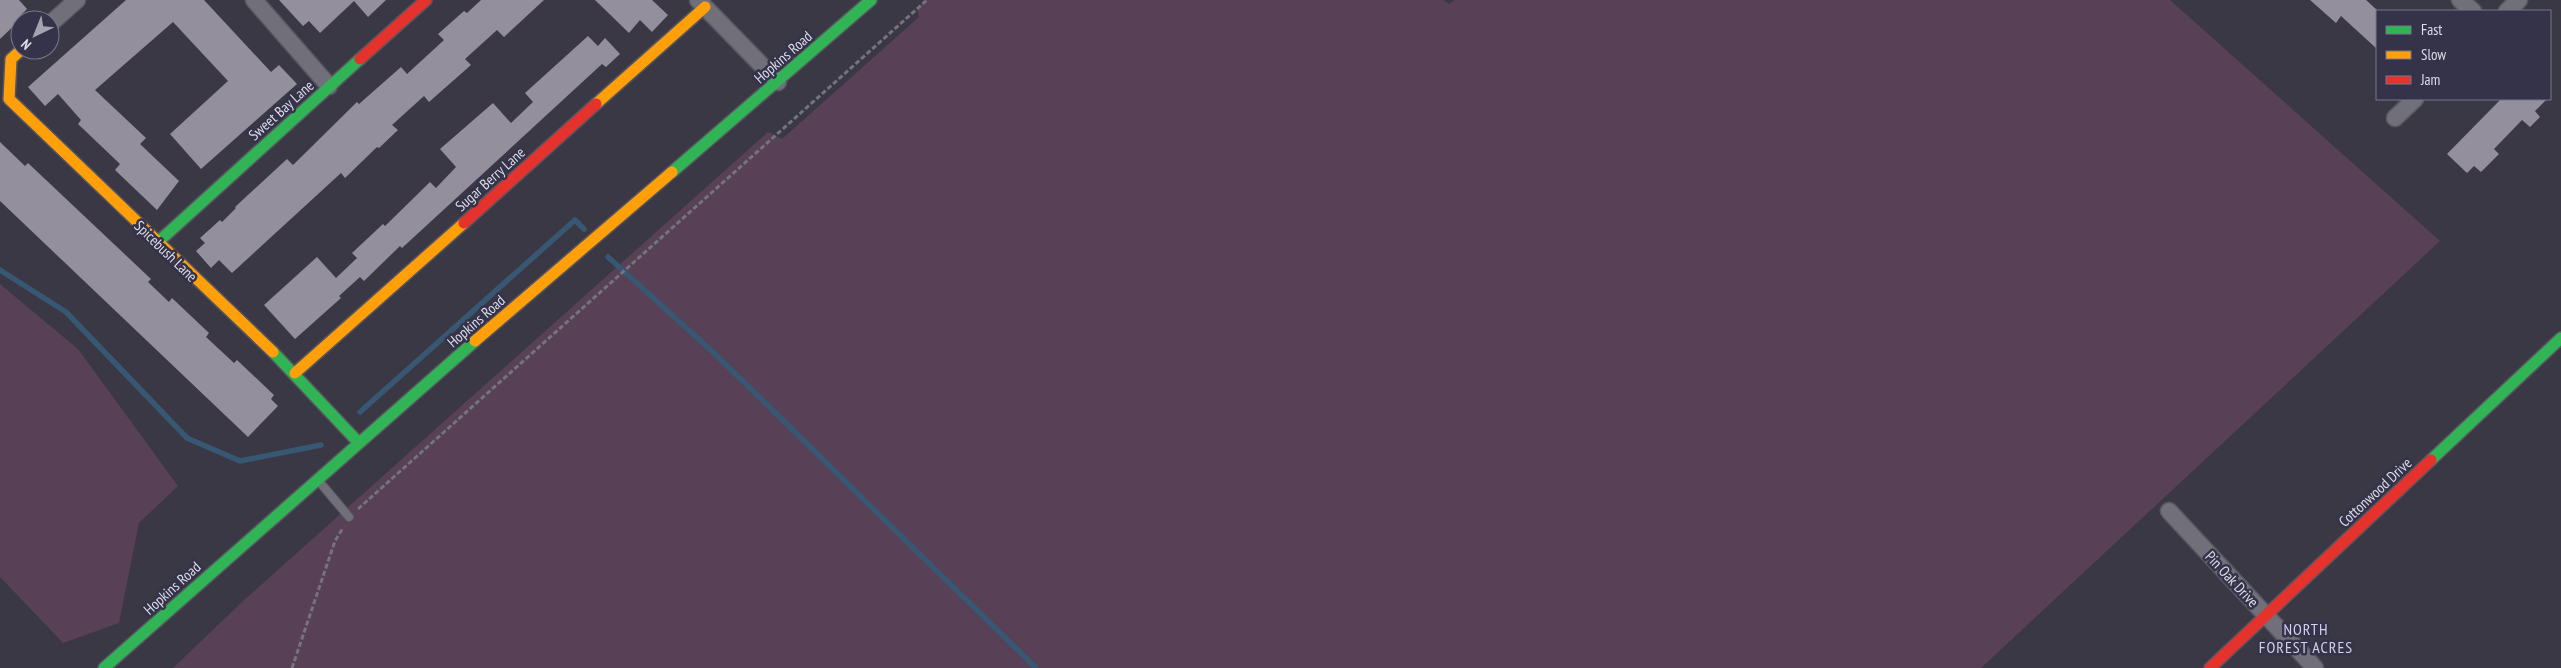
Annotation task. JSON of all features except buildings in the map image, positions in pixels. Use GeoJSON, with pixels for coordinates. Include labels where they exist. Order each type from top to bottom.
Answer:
{"type":"FeatureCollection","features":[{"type":"Feature","properties":{"kind":"street"},"geometry":{"type":"LineString","coordinates":[[60,15],[77,0]]}},
{"type":"Feature","properties":{"kind":"street"},"geometry":{"type":"LineString","coordinates":[[254,0],[329,86]]}},
{"type":"Feature","properties":{"kind":"street","name":"Sweet Bay Lane"},"geometry":{"type":"LineString","coordinates":[[157,243],[426,0]]}},
{"type":"Feature","properties":{"kind":"street","name":"Hopkins Road"},"geometry":{"type":"LineString","coordinates":[[104,668],[358,442],[871,0]]}},
{"type":"Feature","properties":{"kind":"street"},"geometry":{"type":"LineString","coordinates":[[2460,0],[2472,10]]}},
{"type":"Feature","properties":{"kind":"street"},"geometry":{"type":"LineString","coordinates":[[2508,10],[2519,0]]}},
{"type":"Feature","properties":{"kind":"street"},"geometry":{"type":"LineString","coordinates":[[701,4],[778,82]]}},
{"type":"Feature","properties":{"kind":"street","name":"Sugar Berry Lane"},"geometry":{"type":"LineString","coordinates":[[295,373],[701,4]]}},
{"type":"Feature","properties":{"kind":"street","name":"Spicebush Lane"},"geometry":{"type":"LineString","coordinates":[[11,60],[9,99],[157,243],[295,373],[358,442]]}},
{"type":"Feature","properties":{"kind":"street"},"geometry":{"type":"LineString","coordinates":[[2395,118],[2414,100]]}},
{"type":"Feature","properties":{"kind":"street","name":"Cottonwood Drive"},"geometry":{"type":"LineString","coordinates":[[2210,668],[2561,338]]}},
{"type":"Feature","properties":{"kind":"street","name":"Pin Oak Drive"},"geometry":{"type":"LineString","coordinates":[[2168,511],[2316,668]]}},
{"type":"Feature","properties":{"kind":"lane"},"geometry":{"type":"LineString","coordinates":[[317,479],[349,517]]}},
{"type":"Feature","properties":{"kind":"path"},"geometry":{"type":"LineString","coordinates":[[292,668],[335,541],[349,517],[927,0]]}},
{"type":"Feature","properties":{"kind":"shaded area"},"geometry":{"type":"Polygon","coordinates":[[[926,0],[1444,0],[1449,4],[1455,0],[2170,0],[2440,241],[1981,668],[173,668],[243,601],[768,132],[782,139],[919,17],[917,8],[926,0]]]}},
{"type":"Feature","properties":{"kind":"shaded area"},"geometry":{"type":"Polygon","coordinates":[[[0,284],[78,349],[178,486],[139,523],[119,623],[63,643],[0,577],[0,284]]]}},
{"type":"Feature","properties":{"kind":"waterway"},"geometry":{"type":"LineString","coordinates":[[360,412],[575,220],[584,229]]}},
{"type":"Feature","properties":{"kind":"waterway"},"geometry":{"type":"LineString","coordinates":[[608,257],[714,353],[1036,668]]}},
{"type":"Feature","properties":{"kind":"waterway"},"geometry":{"type":"LineString","coordinates":[[0,270],[66,312],[187,438],[240,461],[321,445]]}},
{"type":"Feature","properties":{"kind":"traffic: fast"},"geometry":{"type":"LineString","coordinates":[[672,172],[871,0]]}},
{"type":"Feature","properties":{"kind":"traffic: fast"},"geometry":{"type":"LineString","coordinates":[[157,243],[360,59]]}},
{"type":"Feature","properties":{"kind":"traffic: fast"},"geometry":{"type":"LineString","coordinates":[[2431,460],[2561,338]]}},
{"type":"Feature","properties":{"kind":"traffic: fast"},"geometry":{"type":"LineString","coordinates":[[104,668],[475,341]]}},
{"type":"Feature","properties":{"kind":"traffic: fast"},"geometry":{"type":"LineString","coordinates":[[273,352],[358,442]]}},
{"type":"Feature","properties":{"kind":"traffic: slow"},"geometry":{"type":"LineString","coordinates":[[596,104],[705,7]]}},
{"type":"Feature","properties":{"kind":"traffic: slow"},"geometry":{"type":"LineString","coordinates":[[11,60],[9,99],[273,352]]}},
{"type":"Feature","properties":{"kind":"traffic: slow"},"geometry":{"type":"LineString","coordinates":[[475,341],[672,172]]}},
{"type":"Feature","properties":{"kind":"traffic: slow"},"geometry":{"type":"LineString","coordinates":[[295,373],[464,223]]}},
{"type":"Feature","properties":{"kind":"traffic: jam"},"geometry":{"type":"LineString","coordinates":[[360,59],[426,0]]}},
{"type":"Feature","properties":{"kind":"traffic: jam"},"geometry":{"type":"LineString","coordinates":[[464,223],[596,104]]}},
{"type":"Feature","properties":{"kind":"traffic: jam"},"geometry":{"type":"LineString","coordinates":[[2210,668],[2431,460]]}},
{"type":"Feature","properties":{"kind":"district","name":"NORTH FOREST ACRES"},"geometry":{"type":"Point","coordinates":[2306,638]}}]}
